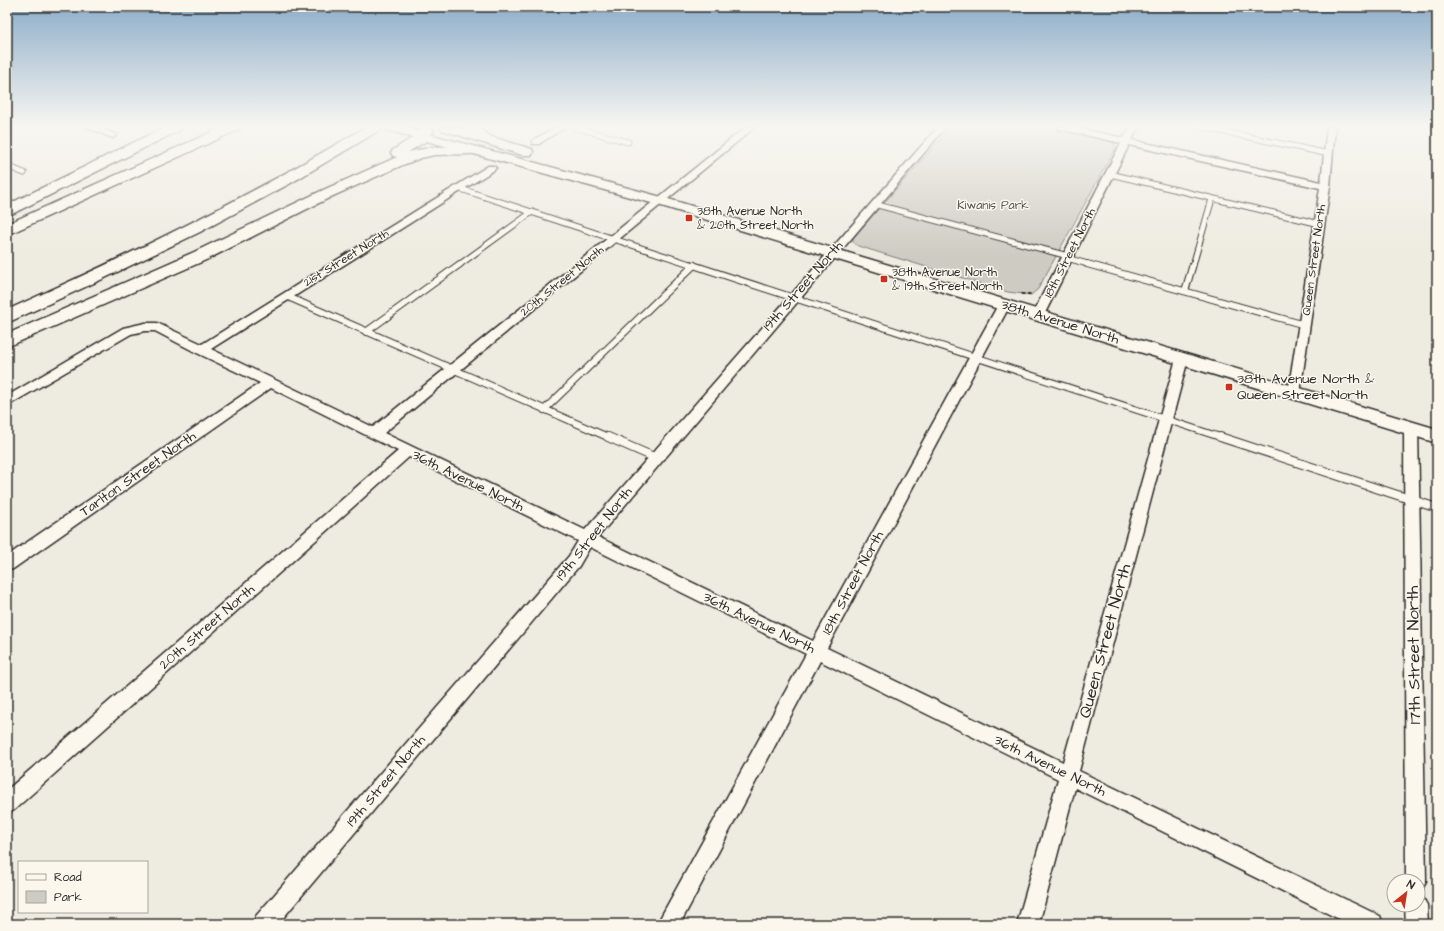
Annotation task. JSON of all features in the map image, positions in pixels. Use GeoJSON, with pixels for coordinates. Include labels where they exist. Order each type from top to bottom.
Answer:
{"type":"FeatureCollection","features":[{"type":"Feature","properties":{"kind":"highway"},"geometry":{"type":"LineString","coordinates":[[7,212],[89,170]]}},
{"type":"Feature","properties":{"kind":"highway"},"geometry":{"type":"LineString","coordinates":[[7,230],[138,170]]}},
{"type":"Feature","properties":{"kind":"highway"},"geometry":{"type":"LineString","coordinates":[[7,317],[195,228],[271,189],[303,170]]}},
{"type":"Feature","properties":{"kind":"highway"},"geometry":{"type":"LineString","coordinates":[[328,194],[364,170]]}},
{"type":"Feature","properties":{"kind":"highway"},"geometry":{"type":"LineString","coordinates":[[7,341],[200,256],[380,170]]}},
{"type":"Feature","properties":{"kind":"main road","name":"38th Avenue North"},"geometry":{"type":"LineString","coordinates":[[548,170],[660,200],[832,252],[1009,299],[1038,315],[1437,436]]}},
{"type":"Feature","properties":{"kind":"main road","name":"38th Avenue North"},"geometry":{"type":"LineString","coordinates":[[576,170],[660,200]]}},
{"type":"Feature","properties":{"kind":"street","name":"21st Street North"},"geometry":{"type":"LineString","coordinates":[[201,350],[487,170]]}},
{"type":"Feature","properties":{"kind":"street","name":"20th Street North"},"geometry":{"type":"LineString","coordinates":[[373,434],[697,170]]}},
{"type":"Feature","properties":{"kind":"street","name":"19th Street North"},"geometry":{"type":"LineString","coordinates":[[264,924],[574,561],[587,539],[904,170]]}},
{"type":"Feature","properties":{"kind":"street","name":"18th Street North"},"geometry":{"type":"LineString","coordinates":[[1038,315],[1112,170]]}},
{"type":"Feature","properties":{"kind":"street"},"geometry":{"type":"LineString","coordinates":[[1257,170],[1325,186]]}},
{"type":"Feature","properties":{"kind":"street","name":"Queen Street North"},"geometry":{"type":"LineString","coordinates":[[1294,393],[1327,170]]}},
{"type":"Feature","properties":{"kind":"street","name":"18th Street North"},"geometry":{"type":"LineString","coordinates":[[668,924],[975,357],[1009,299]]}},
{"type":"Feature","properties":{"kind":"street","name":"36th Avenue North"},"geometry":{"type":"LineString","coordinates":[[7,402],[127,331],[145,327],[157,327],[201,350],[1372,924]]}},
{"type":"Feature","properties":{"kind":"street","name":"Queen Street North"},"geometry":{"type":"LineString","coordinates":[[1028,924],[1182,359]]}},
{"type":"Feature","properties":{"kind":"street","name":"Tarlton Street North"},"geometry":{"type":"LineString","coordinates":[[7,564],[269,383]]}},
{"type":"Feature","properties":{"kind":"street","name":"17th Street North"},"geometry":{"type":"LineString","coordinates":[[1411,428],[1416,873]]}},
{"type":"Feature","properties":{"kind":"street","name":"20th Street North"},"geometry":{"type":"LineString","coordinates":[[7,803],[407,451]]}},
{"type":"Feature","properties":{"kind":"street"},"geometry":{"type":"LineString","coordinates":[[1416,913],[1417,924]]}},
{"type":"Feature","properties":{"kind":"lane"},"geometry":{"type":"LineString","coordinates":[[18,170],[24,173]]}},
{"type":"Feature","properties":{"kind":"lane"},"geometry":{"type":"LineString","coordinates":[[1110,174],[1320,224]]}},
{"type":"Feature","properties":{"kind":"lane"},"geometry":{"type":"LineString","coordinates":[[458,188],[1437,508]]}},
{"type":"Feature","properties":{"kind":"lane"},"geometry":{"type":"LineString","coordinates":[[1184,291],[1212,199]]}},
{"type":"Feature","properties":{"kind":"lane"},"geometry":{"type":"LineString","coordinates":[[874,204],[1305,325]]}},
{"type":"Feature","properties":{"kind":"lane"},"geometry":{"type":"LineString","coordinates":[[366,332],[532,212]]}},
{"type":"Feature","properties":{"kind":"lane"},"geometry":{"type":"LineString","coordinates":[[544,410],[694,266]]}},
{"type":"Feature","properties":{"kind":"lane"},"geometry":{"type":"LineString","coordinates":[[286,296],[452,370],[656,458]]}},
{"type":"Feature","properties":{"kind":"path"},"geometry":{"type":"LineString","coordinates":[[1009,299],[1030,295],[1034,292]]}},
{"type":"Feature","properties":{"kind":"green space","name":"Kiwanis Park"},"geometry":{"type":"Polygon","coordinates":[[[913,170],[1103,170],[1038,289],[1031,295],[1008,292],[858,246],[853,242],[853,238],[913,170]]]}},
{"type":"Feature","properties":{"kind":"place","name":"38th Avenue North & 20th Street North"},"geometry":{"type":"Point","coordinates":[689,218]}},
{"type":"Feature","properties":{"kind":"place","name":"38th Avenue North & 19th Street North"},"geometry":{"type":"Point","coordinates":[884,279]}},
{"type":"Feature","properties":{"kind":"place","name":"38th Avenue North & Queen Street North"},"geometry":{"type":"Point","coordinates":[1229,387]}}]}
